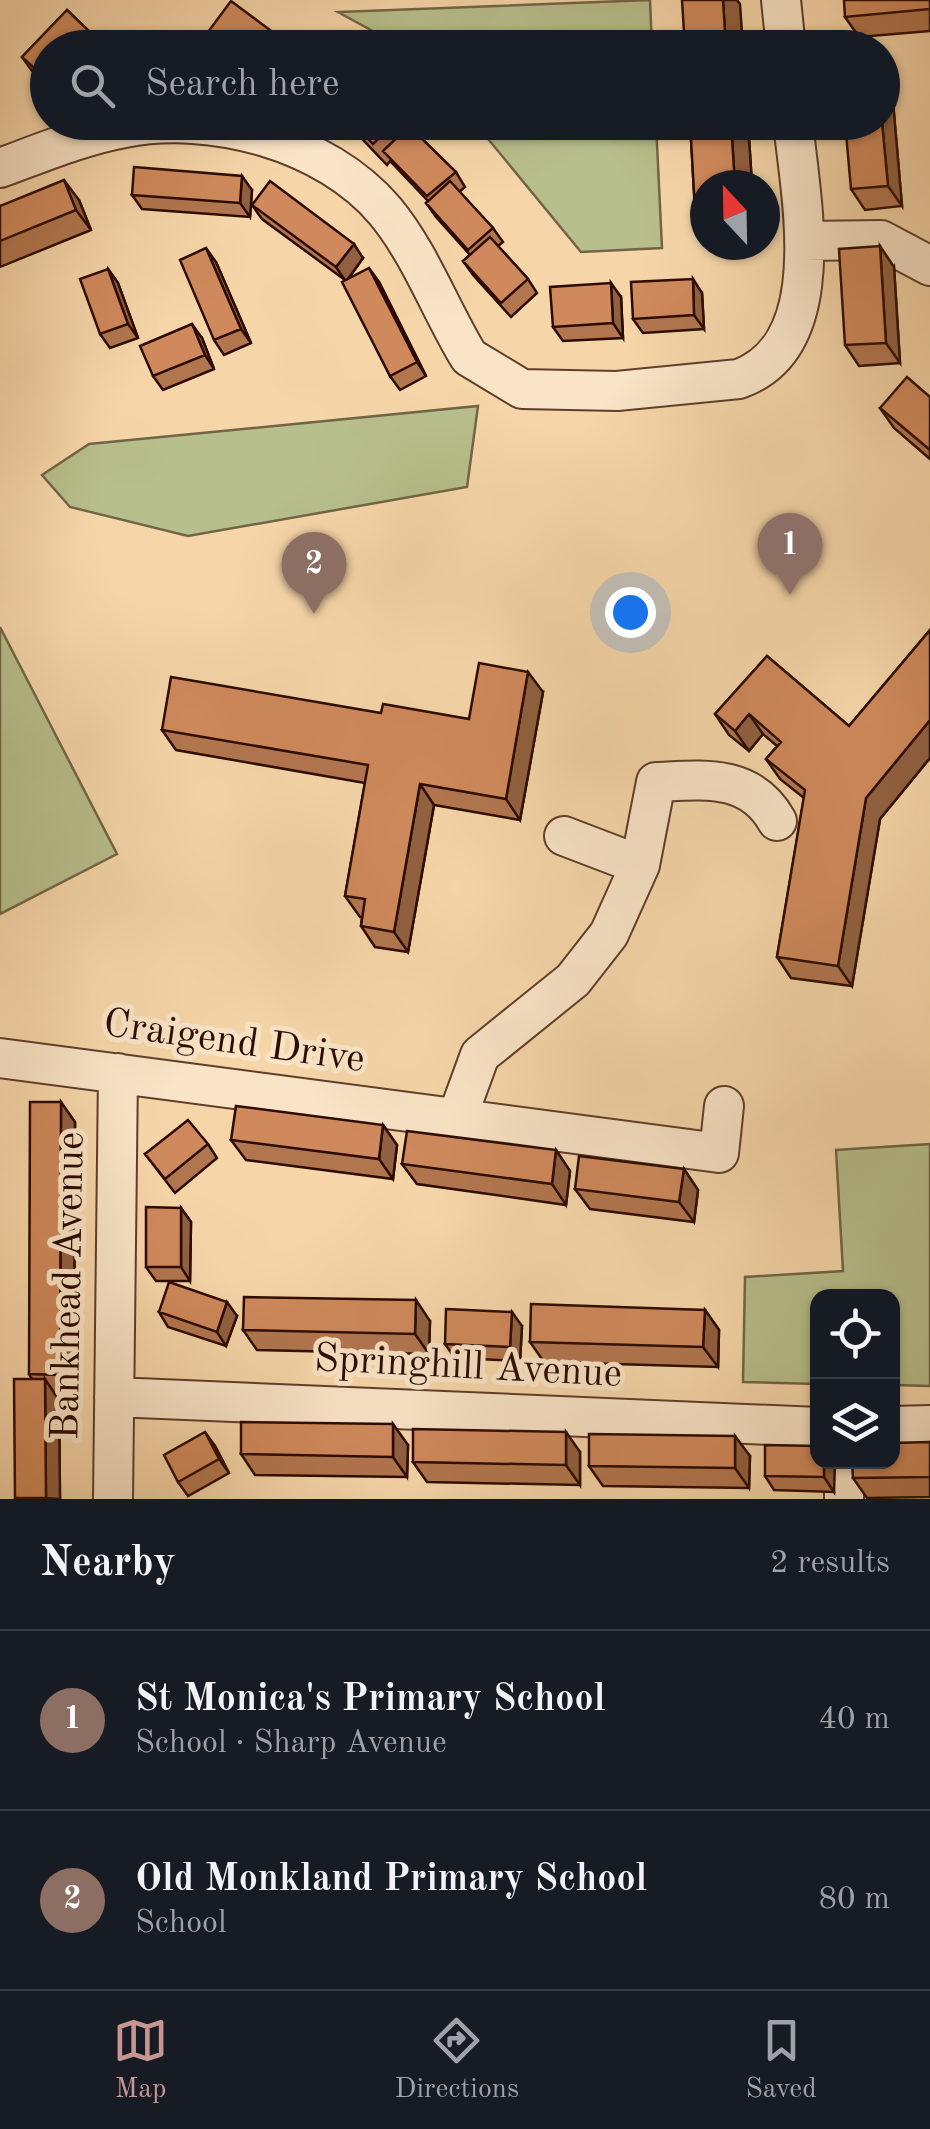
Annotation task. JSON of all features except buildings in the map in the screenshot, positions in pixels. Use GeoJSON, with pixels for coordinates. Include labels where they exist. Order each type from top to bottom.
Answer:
{"type":"FeatureCollection","features":[{"type":"Feature","properties":{"kind":"street"},"geometry":{"type":"LineString","coordinates":[[781,0],[784,30]]}},
{"type":"Feature","properties":{"kind":"street"},"geometry":{"type":"LineString","coordinates":[[0,168],[78,140]]}},
{"type":"Feature","properties":{"kind":"street"},"geometry":{"type":"LineString","coordinates":[[268,140],[285,144],[343,175],[382,208],[404,236],[469,356],[522,389],[617,391],[751,375],[778,348],[793,323],[805,277],[795,140]]}},
{"type":"Feature","properties":{"kind":"street"},"geometry":{"type":"LineString","coordinates":[[804,241],[881,240],[930,266]]}},
{"type":"Feature","properties":{"kind":"street"},"geometry":{"type":"LineString","coordinates":[[456,1118],[480,1056],[572,980],[610,934],[640,865],[656,782],[724,778],[765,802],[777,821]]}},
{"type":"Feature","properties":{"kind":"street"},"geometry":{"type":"LineString","coordinates":[[564,836],[640,865]]}},
{"type":"Feature","properties":{"kind":"street","name":"Craigend Drive"},"geometry":{"type":"LineString","coordinates":[[0,1058],[719,1153],[724,1106]]}},
{"type":"Feature","properties":{"kind":"street","name":"Bankhead Avenue"},"geometry":{"type":"LineString","coordinates":[[113,1499],[118,1074]]}},
{"type":"Feature","properties":{"kind":"street","name":"Springhill Avenue"},"geometry":{"type":"LineString","coordinates":[[114,1397],[810,1427]]}},
{"type":"Feature","properties":{"kind":"street"},"geometry":{"type":"LineString","coordinates":[[900,1426],[930,1425]]}},
{"type":"Feature","properties":{"kind":"street"},"geometry":{"type":"LineString","coordinates":[[844,1469],[844,1499]]}},
{"type":"Feature","properties":{"kind":"green space"},"geometry":{"type":"Polygon","coordinates":[[[650,0],[651,30],[371,30],[338,12],[650,0]]]}},
{"type":"Feature","properties":{"kind":"green space"},"geometry":{"type":"Polygon","coordinates":[[[489,140],[657,140],[662,248],[581,252],[489,140]]]}},
{"type":"Feature","properties":{"kind":"green space"},"geometry":{"type":"Polygon","coordinates":[[[478,406],[467,487],[188,536],[70,507],[42,475],[89,444],[478,406]]]}},
{"type":"Feature","properties":{"kind":"green space"},"geometry":{"type":"Polygon","coordinates":[[[0,627],[117,854],[0,914],[0,627]]]}},
{"type":"Feature","properties":{"kind":"green space"},"geometry":{"type":"Polygon","coordinates":[[[930,1144],[930,1386],[900,1385],[900,1289],[810,1289],[810,1384],[743,1382],[745,1277],[843,1271],[836,1150],[930,1144]]]}},
{"type":"Feature","properties":{"kind":"place","name":"St Monica's Primary School"},"geometry":{"type":"Point","coordinates":[790,595]}},
{"type":"Feature","properties":{"kind":"place","name":"Old Monkland Primary School"},"geometry":{"type":"Point","coordinates":[314,614]}}]}
